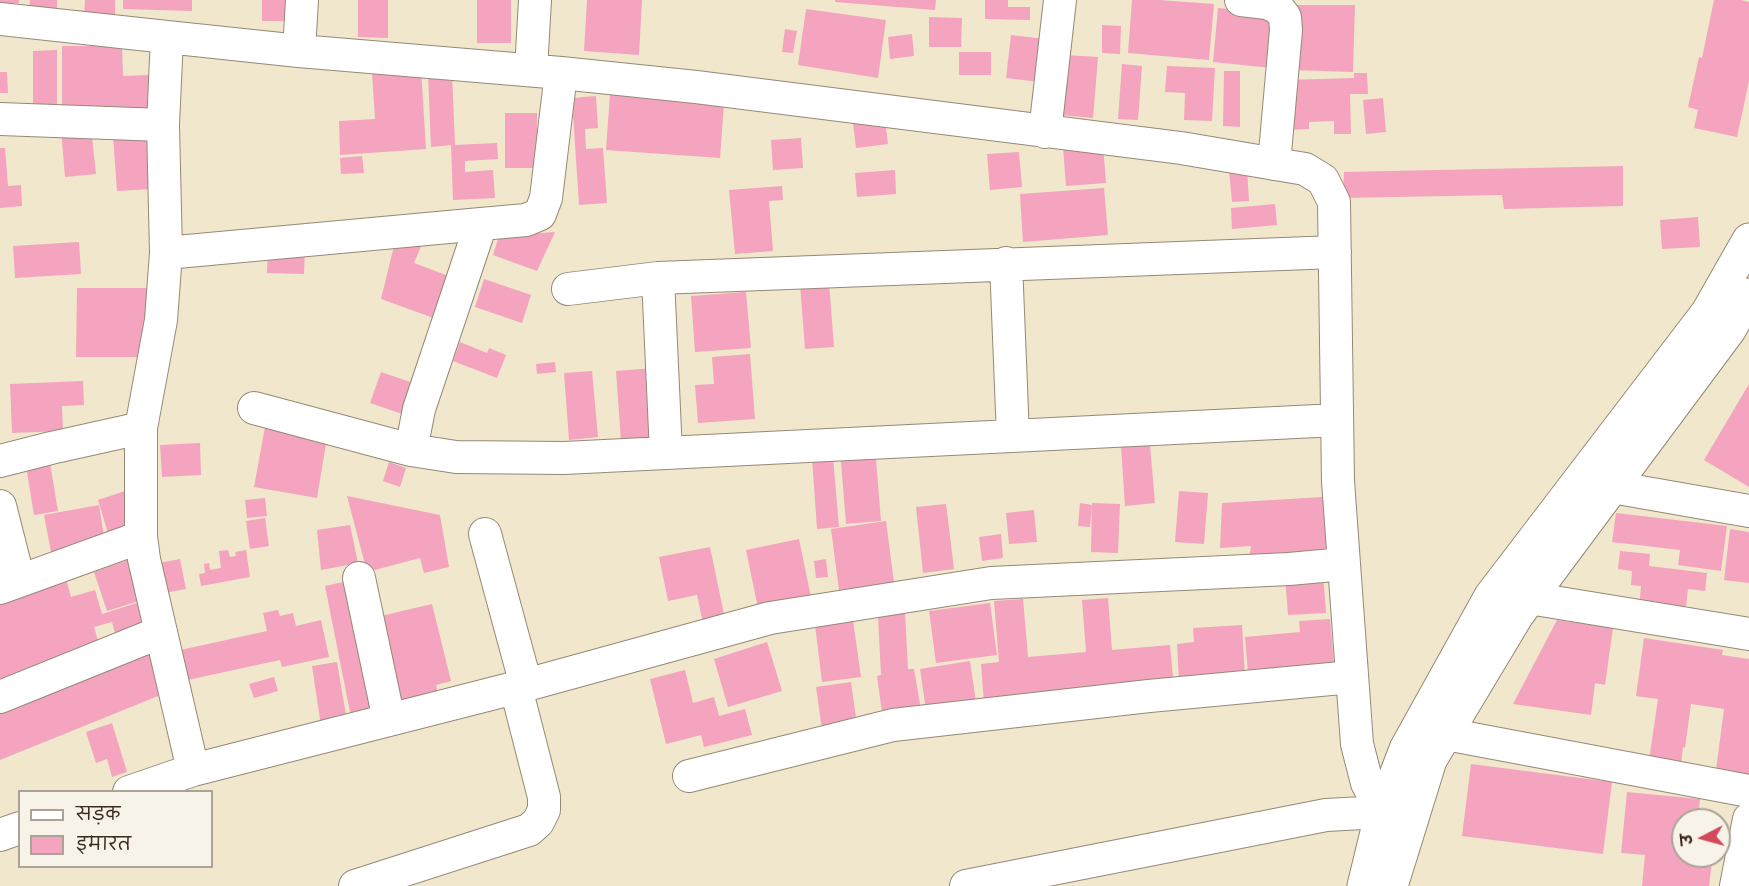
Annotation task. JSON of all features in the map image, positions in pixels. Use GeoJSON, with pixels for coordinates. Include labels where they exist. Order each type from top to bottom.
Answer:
{"type":"FeatureCollection","features":[{"type":"Feature","properties":{"kind":"main road"},"geometry":{"type":"LineString","coordinates":[[1390,886],[1396,817],[1406,749],[1491,596],[1708,312],[1749,240]]}},
{"type":"Feature","properties":{"kind":"main road"},"geometry":{"type":"LineString","coordinates":[[1364,886],[1396,817],[1517,615],[1728,330],[1749,296]]}},
{"type":"Feature","properties":{"kind":"street"},"geometry":{"type":"LineString","coordinates":[[298,51],[302,0]]}},
{"type":"Feature","properties":{"kind":"street"},"geometry":{"type":"LineString","coordinates":[[166,253],[525,220],[540,214],[546,198],[546,72],[535,0]]}},
{"type":"Feature","properties":{"kind":"street"},"geometry":{"type":"LineString","coordinates":[[1045,132],[1060,0]]}},
{"type":"Feature","properties":{"kind":"street"},"geometry":{"type":"LineString","coordinates":[[1241,0],[1268,3],[1278,8],[1285,16],[1286,30],[1274,164]]}},
{"type":"Feature","properties":{"kind":"street"},"geometry":{"type":"LineString","coordinates":[[0,19],[298,51],[696,87],[1181,148],[1305,169],[1323,180],[1334,202],[1338,481],[1357,744],[1367,783],[1396,817]]}},
{"type":"Feature","properties":{"kind":"street"},"geometry":{"type":"LineString","coordinates":[[167,37],[163,125],[166,253],[161,320],[141,428],[141,537],[144,559],[193,770]]}},
{"type":"Feature","properties":{"kind":"street"},"geometry":{"type":"LineString","coordinates":[[0,119],[163,125]]}},
{"type":"Feature","properties":{"kind":"street"},"geometry":{"type":"LineString","coordinates":[[411,450],[419,409],[481,224]]}},
{"type":"Feature","properties":{"kind":"street"},"geometry":{"type":"LineString","coordinates":[[568,289],[658,278],[1335,252]]}},
{"type":"Feature","properties":{"kind":"street"},"geometry":{"type":"LineString","coordinates":[[1006,263],[1013,436]]}},
{"type":"Feature","properties":{"kind":"street"},"geometry":{"type":"LineString","coordinates":[[658,278],[666,453]]}},
{"type":"Feature","properties":{"kind":"street"},"geometry":{"type":"LineString","coordinates":[[254,408],[411,450],[456,457],[564,458],[1337,420]]}},
{"type":"Feature","properties":{"kind":"street"},"geometry":{"type":"LineString","coordinates":[[0,461],[141,428]]}},
{"type":"Feature","properties":{"kind":"street"},"geometry":{"type":"LineString","coordinates":[[1612,487],[1749,511]]}},
{"type":"Feature","properties":{"kind":"street"},"geometry":{"type":"LineString","coordinates":[[0,506],[10,584],[141,537]]}},
{"type":"Feature","properties":{"kind":"street"},"geometry":{"type":"LineString","coordinates":[[355,886],[529,830],[538,822],[544,810],[544,797],[521,686],[485,534]]}},
{"type":"Feature","properties":{"kind":"street"},"geometry":{"type":"LineString","coordinates":[[135,790],[193,770],[521,686],[770,618],[991,583],[1289,569],[1344,564]]}},
{"type":"Feature","properties":{"kind":"street"},"geometry":{"type":"LineString","coordinates":[[359,578],[389,720]]}},
{"type":"Feature","properties":{"kind":"street"},"geometry":{"type":"LineString","coordinates":[[1529,598],[1749,633]]}},
{"type":"Feature","properties":{"kind":"street"},"geometry":{"type":"LineString","coordinates":[[0,697],[161,632]]}},
{"type":"Feature","properties":{"kind":"street"},"geometry":{"type":"LineString","coordinates":[[689,776],[893,725],[1352,677]]}},
{"type":"Feature","properties":{"kind":"street"},"geometry":{"type":"LineString","coordinates":[[1446,734],[1749,791]]}},
{"type":"Feature","properties":{"kind":"street"},"geometry":{"type":"LineString","coordinates":[[966,886],[1326,815],[1396,817]]}},
{"type":"Feature","properties":{"kind":"street"},"geometry":{"type":"LineString","coordinates":[[1736,886],[1749,819]]}},
{"type":"Feature","properties":{"kind":"street"},"geometry":{"type":"LineString","coordinates":[[0,835],[18,829]]}},
{"type":"Feature","properties":{"kind":"building"},"geometry":{"type":"Polygon","coordinates":[[[0,0],[19,0],[19,3],[0,3],[0,0]]]}},
{"type":"Feature","properties":{"kind":"building"},"geometry":{"type":"Polygon","coordinates":[[[30,0],[57,0],[57,12],[29,10],[30,0]]]}},
{"type":"Feature","properties":{"kind":"building"},"geometry":{"type":"Polygon","coordinates":[[[85,0],[115,0],[115,16],[84,16],[85,0]]]}},
{"type":"Feature","properties":{"kind":"building"},"geometry":{"type":"Polygon","coordinates":[[[123,0],[192,0],[192,11],[123,9],[123,0]]]}},
{"type":"Feature","properties":{"kind":"building"},"geometry":{"type":"Polygon","coordinates":[[[262,0],[293,0],[293,21],[262,21],[262,0]]]}},
{"type":"Feature","properties":{"kind":"building"},"geometry":{"type":"Polygon","coordinates":[[[358,0],[388,0],[388,38],[358,37],[358,0]]]}},
{"type":"Feature","properties":{"kind":"building"},"geometry":{"type":"Polygon","coordinates":[[[477,0],[511,0],[511,43],[477,43],[477,0]]]}},
{"type":"Feature","properties":{"kind":"building"},"geometry":{"type":"Polygon","coordinates":[[[587,0],[642,0],[639,55],[584,51],[587,0]]]}},
{"type":"Feature","properties":{"kind":"building"},"geometry":{"type":"Polygon","coordinates":[[[835,0],[936,0],[935,10],[835,2],[835,0]]]}},
{"type":"Feature","properties":{"kind":"building"},"geometry":{"type":"Polygon","coordinates":[[[985,0],[1008,0],[1008,7],[1030,7],[1030,20],[985,19],[985,0]]]}},
{"type":"Feature","properties":{"kind":"building"},"geometry":{"type":"Polygon","coordinates":[[[1132,0],[1214,4],[1209,60],[1128,53],[1132,0]]]}},
{"type":"Feature","properties":{"kind":"building"},"geometry":{"type":"Polygon","coordinates":[[[1714,0],[1749,2],[1749,81],[1737,137],[1694,128],[1698,110],[1688,107],[1699,57],[1702,58],[1714,0]]]}},
{"type":"Feature","properties":{"kind":"building"},"geometry":{"type":"Polygon","coordinates":[[[1297,5],[1355,5],[1353,72],[1293,70],[1297,5]]]}},
{"type":"Feature","properties":{"kind":"building"},"geometry":{"type":"Polygon","coordinates":[[[1218,8],[1277,13],[1272,68],[1213,62],[1218,8]]]}},
{"type":"Feature","properties":{"kind":"building"},"geometry":{"type":"Polygon","coordinates":[[[806,9],[886,20],[878,78],[798,65],[806,9]]]}},
{"type":"Feature","properties":{"kind":"building"},"geometry":{"type":"Polygon","coordinates":[[[929,17],[962,18],[961,47],[929,47],[929,17]]]}},
{"type":"Feature","properties":{"kind":"building"},"geometry":{"type":"Polygon","coordinates":[[[1102,25],[1121,26],[1120,54],[1102,53],[1102,25]]]}},
{"type":"Feature","properties":{"kind":"building"},"geometry":{"type":"Polygon","coordinates":[[[785,29],[797,31],[793,53],[782,52],[785,29]]]}},
{"type":"Feature","properties":{"kind":"building"},"geometry":{"type":"Polygon","coordinates":[[[912,34],[914,56],[890,59],[888,37],[912,34]]]}},
{"type":"Feature","properties":{"kind":"building"},"geometry":{"type":"Polygon","coordinates":[[[1011,35],[1053,40],[1048,83],[1006,78],[1011,35]]]}},
{"type":"Feature","properties":{"kind":"building"},"geometry":{"type":"Polygon","coordinates":[[[62,46],[122,46],[123,76],[149,75],[149,113],[62,113],[62,46]]]}},
{"type":"Feature","properties":{"kind":"building"},"geometry":{"type":"Polygon","coordinates":[[[57,50],[57,110],[33,110],[33,51],[57,50]]]}},
{"type":"Feature","properties":{"kind":"building"},"geometry":{"type":"Polygon","coordinates":[[[959,52],[991,52],[991,75],[959,75],[959,52]]]}},
{"type":"Feature","properties":{"kind":"building"},"geometry":{"type":"Polygon","coordinates":[[[1065,55],[1098,57],[1093,118],[1060,115],[1065,55]]]}},
{"type":"Feature","properties":{"kind":"building"},"geometry":{"type":"Polygon","coordinates":[[[1122,64],[1142,66],[1138,120],[1118,119],[1122,64]]]}},
{"type":"Feature","properties":{"kind":"building"},"geometry":{"type":"Polygon","coordinates":[[[1167,66],[1215,68],[1212,121],[1184,120],[1185,93],[1165,92],[1167,66]]]}},
{"type":"Feature","properties":{"kind":"building"},"geometry":{"type":"Polygon","coordinates":[[[421,69],[426,149],[340,155],[339,121],[375,119],[372,72],[421,69]]]}},
{"type":"Feature","properties":{"kind":"building"},"geometry":{"type":"Polygon","coordinates":[[[1224,71],[1240,71],[1240,127],[1223,126],[1224,71]]]}},
{"type":"Feature","properties":{"kind":"building"},"geometry":{"type":"Polygon","coordinates":[[[0,72],[7,72],[8,93],[0,93],[0,72]]]}},
{"type":"Feature","properties":{"kind":"building"},"geometry":{"type":"Polygon","coordinates":[[[452,73],[455,145],[497,143],[498,159],[465,161],[465,172],[493,170],[495,198],[453,200],[451,145],[431,147],[428,74],[452,73]]]}},
{"type":"Feature","properties":{"kind":"building"},"geometry":{"type":"Polygon","coordinates":[[[1354,73],[1367,73],[1368,94],[1350,94],[1351,134],[1334,134],[1334,121],[1309,122],[1309,129],[1288,130],[1286,80],[1354,78],[1354,73]]]}},
{"type":"Feature","properties":{"kind":"building"},"geometry":{"type":"Polygon","coordinates":[[[610,94],[724,103],[720,158],[606,150],[610,94]]]}},
{"type":"Feature","properties":{"kind":"building"},"geometry":{"type":"Polygon","coordinates":[[[596,96],[598,128],[585,129],[586,149],[603,148],[607,203],[579,205],[572,98],[596,96]]]}},
{"type":"Feature","properties":{"kind":"building"},"geometry":{"type":"Polygon","coordinates":[[[1383,98],[1386,132],[1366,134],[1363,100],[1383,98]]]}},
{"type":"Feature","properties":{"kind":"building"},"geometry":{"type":"Polygon","coordinates":[[[505,113],[537,113],[537,168],[505,168],[505,113]]]}},
{"type":"Feature","properties":{"kind":"building"},"geometry":{"type":"Polygon","coordinates":[[[885,119],[888,144],[856,148],[853,123],[885,119]]]}},
{"type":"Feature","properties":{"kind":"building"},"geometry":{"type":"Polygon","coordinates":[[[91,127],[96,174],[65,177],[61,129],[91,127]]]}},
{"type":"Feature","properties":{"kind":"building"},"geometry":{"type":"Polygon","coordinates":[[[148,133],[152,189],[117,191],[113,136],[148,133]]]}},
{"type":"Feature","properties":{"kind":"building"},"geometry":{"type":"Polygon","coordinates":[[[801,138],[803,168],[773,170],[771,140],[801,138]]]}},
{"type":"Feature","properties":{"kind":"building"},"geometry":{"type":"Polygon","coordinates":[[[1103,144],[1106,183],[1066,186],[1063,147],[1103,144]]]}},
{"type":"Feature","properties":{"kind":"building"},"geometry":{"type":"Polygon","coordinates":[[[0,148],[5,148],[8,186],[21,185],[22,206],[0,208],[0,148]]]}},
{"type":"Feature","properties":{"kind":"building"},"geometry":{"type":"Polygon","coordinates":[[[1019,152],[1022,187],[990,190],[987,154],[1019,152]]]}},
{"type":"Feature","properties":{"kind":"building"},"geometry":{"type":"Polygon","coordinates":[[[362,156],[364,173],[341,174],[340,158],[362,156]]]}},
{"type":"Feature","properties":{"kind":"building"},"geometry":{"type":"Polygon","coordinates":[[[1623,166],[1623,206],[1504,209],[1502,195],[1343,198],[1344,172],[1623,166]]]}},
{"type":"Feature","properties":{"kind":"building"},"geometry":{"type":"Polygon","coordinates":[[[1247,168],[1249,201],[1232,202],[1229,170],[1247,168]]]}},
{"type":"Feature","properties":{"kind":"building"},"geometry":{"type":"Polygon","coordinates":[[[895,170],[896,194],[857,197],[855,173],[895,170]]]}},
{"type":"Feature","properties":{"kind":"building"},"geometry":{"type":"Polygon","coordinates":[[[782,186],[783,200],[769,201],[773,251],[735,254],[729,190],[782,186]]]}},
{"type":"Feature","properties":{"kind":"building"},"geometry":{"type":"Polygon","coordinates":[[[1104,188],[1108,235],[1023,242],[1020,194],[1104,188]]]}},
{"type":"Feature","properties":{"kind":"building"},"geometry":{"type":"Polygon","coordinates":[[[1275,204],[1277,225],[1232,229],[1231,208],[1275,204]]]}},
{"type":"Feature","properties":{"kind":"building"},"geometry":{"type":"Polygon","coordinates":[[[1698,217],[1700,247],[1662,249],[1660,220],[1698,217]]]}},
{"type":"Feature","properties":{"kind":"building"},"geometry":{"type":"Polygon","coordinates":[[[555,232],[537,271],[493,255],[499,236],[555,232]]]}},
{"type":"Feature","properties":{"kind":"building"},"geometry":{"type":"Polygon","coordinates":[[[79,242],[81,274],[15,278],[13,246],[79,242]]]}},
{"type":"Feature","properties":{"kind":"building"},"geometry":{"type":"Polygon","coordinates":[[[422,244],[414,263],[459,280],[442,321],[381,299],[394,246],[422,244]]]}},
{"type":"Feature","properties":{"kind":"building"},"geometry":{"type":"Polygon","coordinates":[[[268,247],[305,248],[304,274],[267,273],[268,247]]]}},
{"type":"Feature","properties":{"kind":"building"},"geometry":{"type":"Polygon","coordinates":[[[484,279],[531,295],[522,323],[475,307],[484,279]]]}},
{"type":"Feature","properties":{"kind":"building"},"geometry":{"type":"Polygon","coordinates":[[[829,282],[834,347],[805,349],[800,284],[829,282]]]}},
{"type":"Feature","properties":{"kind":"building"},"geometry":{"type":"Polygon","coordinates":[[[77,288],[153,288],[147,357],[76,357],[77,288]]]}},
{"type":"Feature","properties":{"kind":"building"},"geometry":{"type":"Polygon","coordinates":[[[746,292],[751,348],[695,352],[691,296],[746,292]]]}},
{"type":"Feature","properties":{"kind":"building"},"geometry":{"type":"Polygon","coordinates":[[[460,342],[487,353],[489,348],[506,355],[497,378],[453,361],[460,342]]]}},
{"type":"Feature","properties":{"kind":"building"},"geometry":{"type":"Polygon","coordinates":[[[750,354],[755,419],[698,423],[695,385],[714,384],[712,357],[750,354]]]}},
{"type":"Feature","properties":{"kind":"building"},"geometry":{"type":"Polygon","coordinates":[[[555,362],[556,372],[537,374],[536,364],[555,362]]]}},
{"type":"Feature","properties":{"kind":"building"},"geometry":{"type":"Polygon","coordinates":[[[654,368],[659,438],[621,441],[616,371],[654,368]]]}},
{"type":"Feature","properties":{"kind":"building"},"geometry":{"type":"Polygon","coordinates":[[[592,371],[598,437],[569,440],[564,373],[592,371]]]}},
{"type":"Feature","properties":{"kind":"building"},"geometry":{"type":"Polygon","coordinates":[[[381,372],[422,386],[411,417],[370,403],[381,372]]]}},
{"type":"Feature","properties":{"kind":"building"},"geometry":{"type":"Polygon","coordinates":[[[83,381],[84,405],[62,406],[63,431],[12,433],[10,384],[83,381]]]}},
{"type":"Feature","properties":{"kind":"building"},"geometry":{"type":"Polygon","coordinates":[[[1749,384],[1749,487],[1704,460],[1749,384]]]}},
{"type":"Feature","properties":{"kind":"building"},"geometry":{"type":"Polygon","coordinates":[[[265,427],[327,438],[317,498],[254,487],[265,427]]]}},
{"type":"Feature","properties":{"kind":"building"},"geometry":{"type":"Polygon","coordinates":[[[200,443],[201,475],[162,477],[160,445],[200,443]]]}},
{"type":"Feature","properties":{"kind":"building"},"geometry":{"type":"Polygon","coordinates":[[[1150,445],[1155,503],[1125,506],[1121,447],[1150,445]]]}},
{"type":"Feature","properties":{"kind":"building"},"geometry":{"type":"Polygon","coordinates":[[[875,447],[881,521],[846,524],[840,450],[875,447]]]}},
{"type":"Feature","properties":{"kind":"building"},"geometry":{"type":"Polygon","coordinates":[[[49,457],[58,511],[34,515],[25,460],[49,457]]]}},
{"type":"Feature","properties":{"kind":"building"},"geometry":{"type":"Polygon","coordinates":[[[833,457],[839,527],[817,529],[812,458],[833,457]]]}},
{"type":"Feature","properties":{"kind":"building"},"geometry":{"type":"Polygon","coordinates":[[[389,462],[406,468],[400,487],[383,481],[389,462]]]}},
{"type":"Feature","properties":{"kind":"building"},"geometry":{"type":"Polygon","coordinates":[[[125,491],[138,531],[110,540],[98,500],[125,491]]]}},
{"type":"Feature","properties":{"kind":"building"},"geometry":{"type":"Polygon","coordinates":[[[1179,491],[1208,493],[1204,544],[1175,542],[1179,491]]]}},
{"type":"Feature","properties":{"kind":"building"},"geometry":{"type":"Polygon","coordinates":[[[347,496],[440,515],[449,567],[424,573],[420,558],[367,572],[347,496]]]}},
{"type":"Feature","properties":{"kind":"building"},"geometry":{"type":"Polygon","coordinates":[[[1323,497],[1330,554],[1249,559],[1251,546],[1220,548],[1222,503],[1323,497]]]}},
{"type":"Feature","properties":{"kind":"building"},"geometry":{"type":"Polygon","coordinates":[[[265,498],[267,516],[247,518],[245,500],[265,498]]]}},
{"type":"Feature","properties":{"kind":"building"},"geometry":{"type":"Polygon","coordinates":[[[1080,503],[1092,505],[1090,527],[1078,526],[1080,503]]]}},
{"type":"Feature","properties":{"kind":"building"},"geometry":{"type":"Polygon","coordinates":[[[1092,503],[1120,504],[1118,553],[1091,552],[1092,503]]]}},
{"type":"Feature","properties":{"kind":"building"},"geometry":{"type":"Polygon","coordinates":[[[946,504],[954,569],[923,573],[916,507],[946,504]]]}},
{"type":"Feature","properties":{"kind":"building"},"geometry":{"type":"Polygon","coordinates":[[[99,505],[105,542],[51,552],[44,515],[99,505]]]}},
{"type":"Feature","properties":{"kind":"building"},"geometry":{"type":"Polygon","coordinates":[[[1034,510],[1037,542],[1009,544],[1006,513],[1034,510]]]}},
{"type":"Feature","properties":{"kind":"building"},"geometry":{"type":"Polygon","coordinates":[[[1616,513],[1727,526],[1721,571],[1678,565],[1680,550],[1612,542],[1616,513]]]}},
{"type":"Feature","properties":{"kind":"building"},"geometry":{"type":"Polygon","coordinates":[[[265,518],[269,546],[250,549],[246,521],[265,518]]]}},
{"type":"Feature","properties":{"kind":"building"},"geometry":{"type":"Polygon","coordinates":[[[886,521],[894,582],[839,590],[831,529],[886,521]]]}},
{"type":"Feature","properties":{"kind":"building"},"geometry":{"type":"Polygon","coordinates":[[[350,525],[358,563],[321,570],[317,530],[350,525]]]}},
{"type":"Feature","properties":{"kind":"building"},"geometry":{"type":"Polygon","coordinates":[[[1730,529],[1749,532],[1749,583],[1724,580],[1730,529]]]}},
{"type":"Feature","properties":{"kind":"building"},"geometry":{"type":"Polygon","coordinates":[[[1001,534],[1003,558],[982,561],[979,537],[1001,534]]]}},
{"type":"Feature","properties":{"kind":"building"},"geometry":{"type":"Polygon","coordinates":[[[799,539],[811,597],[758,608],[746,550],[799,539]]]}},
{"type":"Feature","properties":{"kind":"building"},"geometry":{"type":"Polygon","coordinates":[[[710,547],[725,619],[703,623],[697,595],[668,601],[659,557],[710,547]]]}},
{"type":"Feature","properties":{"kind":"building"},"geometry":{"type":"Polygon","coordinates":[[[228,550],[230,557],[236,556],[235,552],[246,550],[250,577],[201,586],[199,574],[205,573],[204,564],[209,563],[210,570],[221,568],[219,551],[228,550]]]}},
{"type":"Feature","properties":{"kind":"building"},"geometry":{"type":"Polygon","coordinates":[[[1620,551],[1650,554],[1649,566],[1707,573],[1705,591],[1688,589],[1685,615],[1639,609],[1641,586],[1631,585],[1632,571],[1618,569],[1620,551]]]}},
{"type":"Feature","properties":{"kind":"building"},"geometry":{"type":"Polygon","coordinates":[[[134,558],[142,600],[107,611],[94,572],[134,558]]]}},
{"type":"Feature","properties":{"kind":"building"},"geometry":{"type":"Polygon","coordinates":[[[180,559],[186,589],[164,593],[159,563],[180,559]]]}},
{"type":"Feature","properties":{"kind":"building"},"geometry":{"type":"Polygon","coordinates":[[[826,559],[828,577],[816,578],[814,561],[826,559]]]}},
{"type":"Feature","properties":{"kind":"building"},"geometry":{"type":"Polygon","coordinates":[[[1323,573],[1326,613],[1288,615],[1285,576],[1323,573]]]}},
{"type":"Feature","properties":{"kind":"building"},"geometry":{"type":"Polygon","coordinates":[[[352,580],[380,716],[352,722],[325,586],[352,580]]]}},
{"type":"Feature","properties":{"kind":"building"},"geometry":{"type":"Polygon","coordinates":[[[67,582],[71,597],[95,590],[102,614],[143,601],[152,629],[117,640],[112,622],[94,627],[100,647],[0,688],[0,603],[67,582]]]}},
{"type":"Feature","properties":{"kind":"building"},"geometry":{"type":"Polygon","coordinates":[[[1108,598],[1112,650],[1170,645],[1174,688],[984,704],[981,664],[999,662],[994,601],[1023,599],[1028,657],[1086,652],[1082,600],[1108,598]]]}},
{"type":"Feature","properties":{"kind":"building"},"geometry":{"type":"Polygon","coordinates":[[[990,603],[997,655],[936,663],[929,611],[990,603]]]}},
{"type":"Feature","properties":{"kind":"building"},"geometry":{"type":"Polygon","coordinates":[[[432,604],[451,681],[436,685],[440,702],[403,711],[381,616],[432,604]]]}},
{"type":"Feature","properties":{"kind":"building"},"geometry":{"type":"Polygon","coordinates":[[[278,610],[280,616],[293,613],[296,626],[321,620],[329,657],[282,667],[280,660],[183,681],[176,651],[267,631],[263,613],[278,610]]]}},
{"type":"Feature","properties":{"kind":"building"},"geometry":{"type":"Polygon","coordinates":[[[905,612],[908,669],[914,669],[922,716],[883,720],[877,676],[881,675],[878,616],[905,612]]]}},
{"type":"Feature","properties":{"kind":"building"},"geometry":{"type":"Polygon","coordinates":[[[1330,619],[1334,665],[1248,673],[1245,637],[1300,632],[1299,621],[1330,619]]]}},
{"type":"Feature","properties":{"kind":"building"},"geometry":{"type":"Polygon","coordinates":[[[853,620],[861,677],[822,682],[815,625],[853,620]]]}},
{"type":"Feature","properties":{"kind":"building"},"geometry":{"type":"Polygon","coordinates":[[[1557,620],[1613,628],[1605,685],[1595,683],[1591,715],[1513,704],[1557,620]]]}},
{"type":"Feature","properties":{"kind":"building"},"geometry":{"type":"Polygon","coordinates":[[[1242,625],[1245,677],[1179,682],[1177,644],[1194,642],[1193,628],[1242,625]]]}},
{"type":"Feature","properties":{"kind":"building"},"geometry":{"type":"Polygon","coordinates":[[[1644,638],[1723,650],[1722,655],[1749,659],[1749,775],[1716,770],[1724,709],[1691,704],[1680,771],[1648,767],[1658,699],[1636,696],[1644,638]]]}},
{"type":"Feature","properties":{"kind":"building"},"geometry":{"type":"Polygon","coordinates":[[[767,642],[782,691],[728,707],[714,659],[767,642]]]}},
{"type":"Feature","properties":{"kind":"building"},"geometry":{"type":"Polygon","coordinates":[[[153,652],[163,694],[0,760],[0,711],[153,652]]]}},
{"type":"Feature","properties":{"kind":"building"},"geometry":{"type":"Polygon","coordinates":[[[970,661],[977,709],[927,717],[920,669],[970,661]]]}},
{"type":"Feature","properties":{"kind":"building"},"geometry":{"type":"Polygon","coordinates":[[[337,662],[347,721],[321,726],[312,666],[337,662]]]}},
{"type":"Feature","properties":{"kind":"building"},"geometry":{"type":"Polygon","coordinates":[[[685,670],[693,703],[714,697],[719,716],[745,709],[752,735],[704,747],[701,735],[666,744],[650,679],[685,670]]]}},
{"type":"Feature","properties":{"kind":"building"},"geometry":{"type":"Polygon","coordinates":[[[274,677],[278,691],[254,698],[249,684],[274,677]]]}},
{"type":"Feature","properties":{"kind":"building"},"geometry":{"type":"Polygon","coordinates":[[[851,682],[858,732],[823,737],[816,687],[851,682]]]}},
{"type":"Feature","properties":{"kind":"building"},"geometry":{"type":"Polygon","coordinates":[[[112,723],[127,772],[112,777],[107,759],[96,763],[86,732],[112,723]]]}},
{"type":"Feature","properties":{"kind":"building"},"geometry":{"type":"Polygon","coordinates":[[[1471,764],[1612,782],[1603,854],[1462,836],[1471,764]]]}},
{"type":"Feature","properties":{"kind":"building"},"geometry":{"type":"Polygon","coordinates":[[[1627,792],[1700,799],[1699,808],[1671,808],[1671,868],[1711,868],[1709,886],[1642,886],[1645,855],[1621,853],[1627,792]]]}}]}
